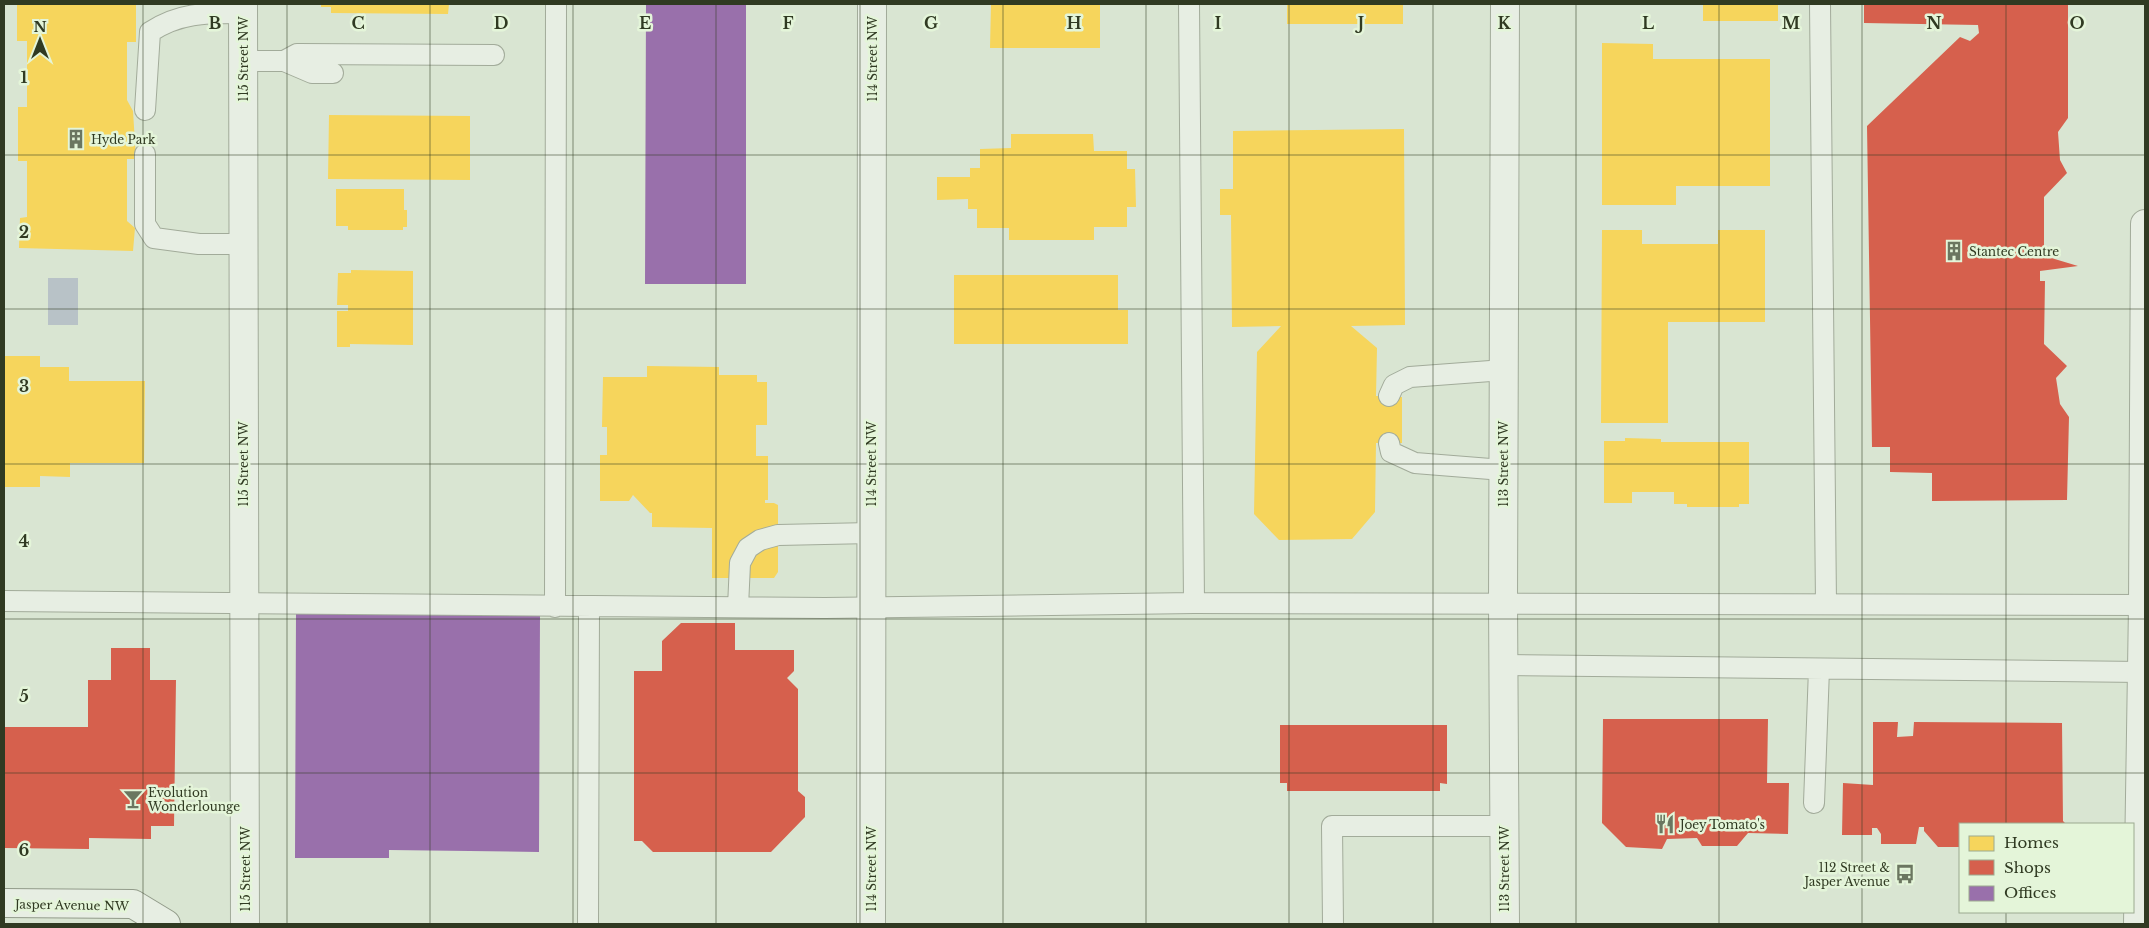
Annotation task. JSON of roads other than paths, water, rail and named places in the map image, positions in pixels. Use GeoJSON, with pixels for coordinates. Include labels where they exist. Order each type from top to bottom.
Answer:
{"type":"FeatureCollection","features":[{"type":"Feature","properties":{"kind":"street","name":"114 Street NW"},"geometry":{"type":"LineString","coordinates":[[871,924],[872,4]]}},
{"type":"Feature","properties":{"kind":"street","name":"113 Street NW"},"geometry":{"type":"LineString","coordinates":[[1505,4],[1503,470],[1505,924]]}},
{"type":"Feature","properties":{"kind":"street","name":"115 Street NW"},"geometry":{"type":"LineString","coordinates":[[243,8],[245,924]]}},
{"type":"Feature","properties":{"kind":"street"},"geometry":{"type":"LineString","coordinates":[[2138,924],[2144,605],[2145,224]]}},
{"type":"Feature","properties":{"kind":"street","name":"Jasper Avenue NW"},"geometry":{"type":"LineString","coordinates":[[4,904],[133,904],[166,924]]}},
{"type":"Feature","properties":{"kind":"lane"},"geometry":{"type":"LineString","coordinates":[[555,606],[556,4]]}},
{"type":"Feature","properties":{"kind":"lane"},"geometry":{"type":"LineString","coordinates":[[1189,4],[1194,603]]}},
{"type":"Feature","properties":{"kind":"lane"},"geometry":{"type":"LineString","coordinates":[[1820,4],[1826,604]]}},
{"type":"Feature","properties":{"kind":"lane"},"geometry":{"type":"LineString","coordinates":[[145,110],[150,32],[166,21],[197,13],[243,8]]}},
{"type":"Feature","properties":{"kind":"lane"},"geometry":{"type":"LineString","coordinates":[[243,60],[284,60],[297,54],[494,55]]}},
{"type":"Feature","properties":{"kind":"lane"},"geometry":{"type":"LineString","coordinates":[[284,60],[312,73],[333,73]]}},
{"type":"Feature","properties":{"kind":"lane"},"geometry":{"type":"LineString","coordinates":[[144,154],[144,224],[154,238],[199,244],[244,244]]}},
{"type":"Feature","properties":{"kind":"lane"},"geometry":{"type":"LineString","coordinates":[[1389,396],[1394,385],[1410,377],[1504,370]]}},
{"type":"Feature","properties":{"kind":"lane"},"geometry":{"type":"LineString","coordinates":[[1389,443],[1391,452],[1415,463],[1503,470]]}},
{"type":"Feature","properties":{"kind":"lane"},"geometry":{"type":"LineString","coordinates":[[738,607],[740,563],[748,548],[760,540],[778,535],[871,533]]}},
{"type":"Feature","properties":{"kind":"lane"},"geometry":{"type":"LineString","coordinates":[[4,601],[871,608],[1194,603],[1503,602],[2144,605]]}},
{"type":"Feature","properties":{"kind":"lane"},"geometry":{"type":"LineString","coordinates":[[588,924],[589,606]]}},
{"type":"Feature","properties":{"kind":"lane"},"geometry":{"type":"LineString","coordinates":[[1503,666],[2142,672]]}},
{"type":"Feature","properties":{"kind":"lane"},"geometry":{"type":"LineString","coordinates":[[1814,803],[1818,669]]}},
{"type":"Feature","properties":{"kind":"lane"},"geometry":{"type":"LineString","coordinates":[[1333,924],[1332,826],[1504,826]]}},
{"type":"Feature","properties":{"kind":"place","name":"Hyde Park"},"geometry":{"type":"Point","coordinates":[76,139]}},
{"type":"Feature","properties":{"kind":"place","name":"Stantec Centre"},"geometry":{"type":"Point","coordinates":[1954,251]}},
{"type":"Feature","properties":{"kind":"place","name":"Evolution Wonderlounge"},"geometry":{"type":"Point","coordinates":[133,799]}},
{"type":"Feature","properties":{"kind":"place","name":"Joey Tomato's"},"geometry":{"type":"Point","coordinates":[1665,824]}},
{"type":"Feature","properties":{"kind":"place","name":"112 Street & Jasper Avenue"},"geometry":{"type":"Point","coordinates":[1905,874]}}]}
